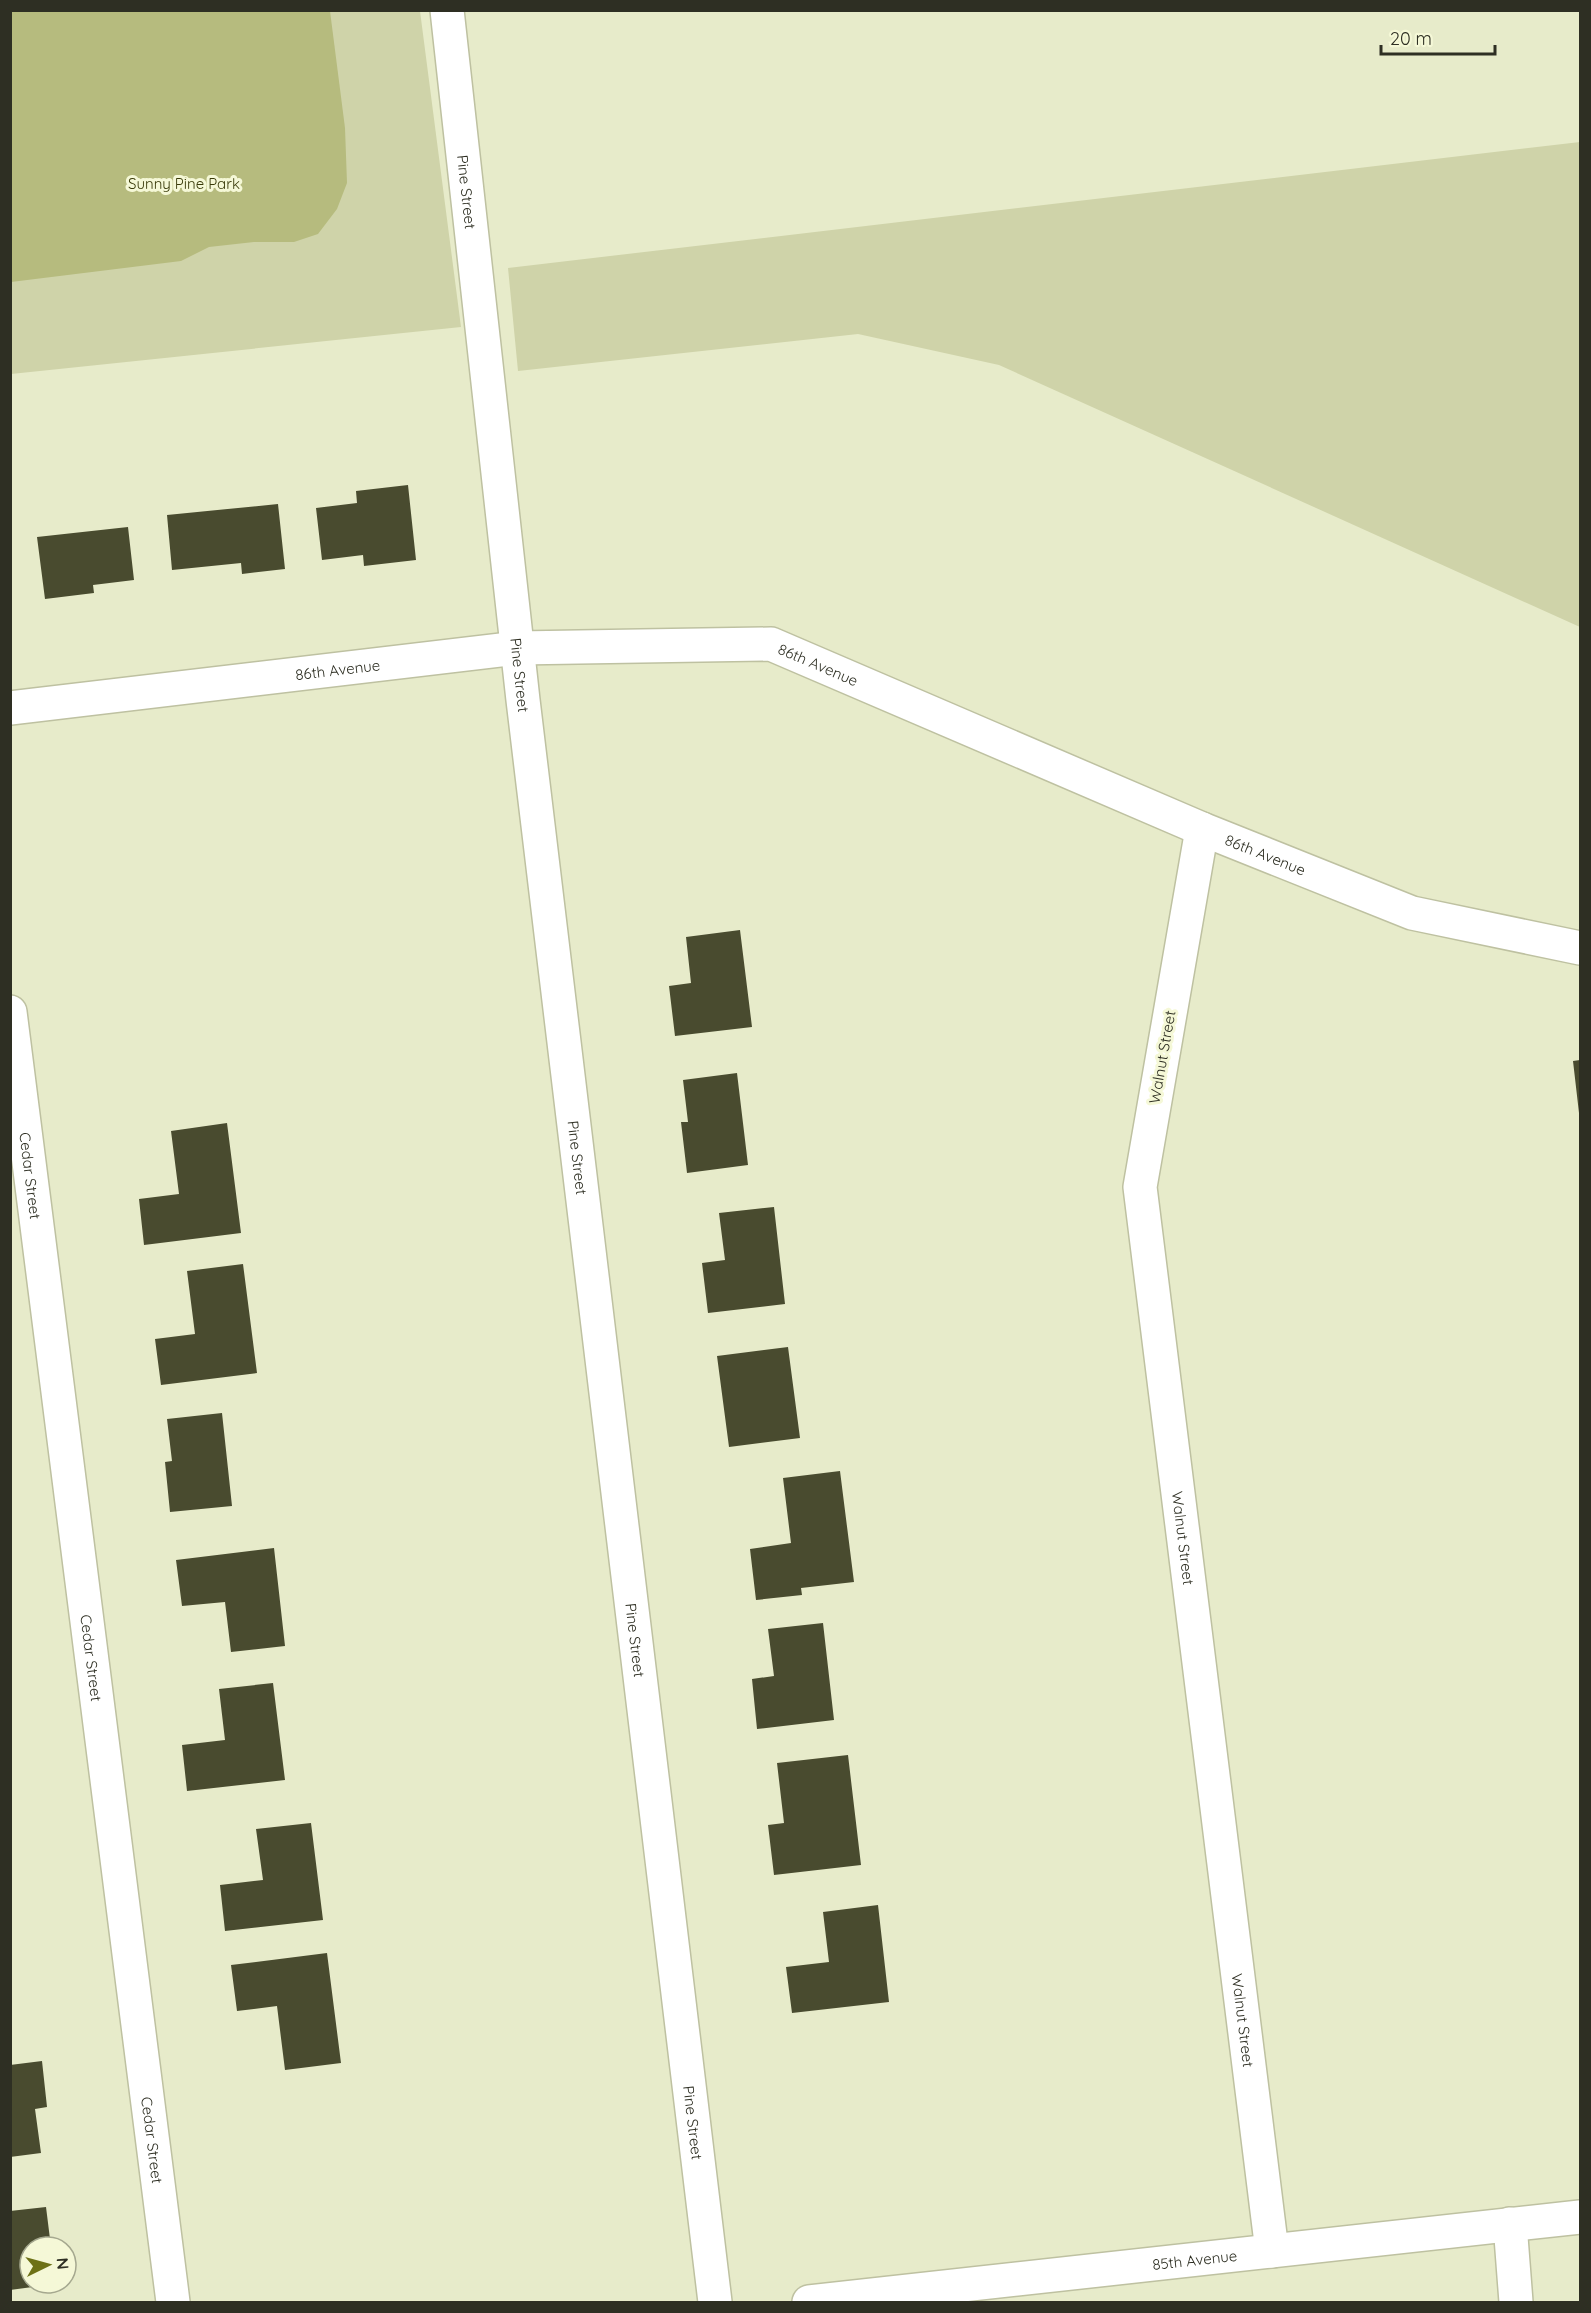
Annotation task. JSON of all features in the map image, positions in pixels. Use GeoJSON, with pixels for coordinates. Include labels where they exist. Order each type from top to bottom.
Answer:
{"type":"FeatureCollection","features":[{"type":"Feature","properties":{"kind":"street","name":"Pine Street"},"geometry":{"type":"LineString","coordinates":[[447,10],[517,648],[715,2302]]}},
{"type":"Feature","properties":{"kind":"street","name":"86th Avenue"},"geometry":{"type":"LineString","coordinates":[[10,708],[517,648],[771,644],[1202,829],[1412,913],[1581,948]]}},
{"type":"Feature","properties":{"kind":"street","name":"Walnut Street"},"geometry":{"type":"LineString","coordinates":[[1202,829],[1140,1187],[1272,2251]]}},
{"type":"Feature","properties":{"kind":"street","name":"Cedar Street"},"geometry":{"type":"LineString","coordinates":[[10,1012],[173,2302]]}},
{"type":"Feature","properties":{"kind":"street","name":"85th Avenue"},"geometry":{"type":"LineString","coordinates":[[809,2302],[1581,2217]]}},
{"type":"Feature","properties":{"kind":"street"},"geometry":{"type":"LineString","coordinates":[[1510,2224],[1516,2302]]}},
{"type":"Feature","properties":{"kind":"green space","name":"Sunny Pine Park"},"geometry":{"type":"Polygon","coordinates":[[[10,11],[420,11],[461,327],[11,374],[10,11]]]}},
{"type":"Feature","properties":{"kind":"green space"},"geometry":{"type":"Polygon","coordinates":[[[1580,142],[1580,627],[999,365],[858,334],[518,371],[508,268],[1580,142]]]}},
{"type":"Feature","properties":{"kind":"shaded area"},"geometry":{"type":"Polygon","coordinates":[[[10,11],[330,11],[345,128],[347,183],[337,209],[318,234],[294,242],[254,242],[209,247],[181,261],[11,282],[10,11]]]}},
{"type":"Feature","properties":{"kind":"building"},"geometry":{"type":"Polygon","coordinates":[[[408,485],[416,560],[364,566],[363,555],[322,560],[316,508],[357,503],[356,491],[408,485]]]}},
{"type":"Feature","properties":{"kind":"building"},"geometry":{"type":"Polygon","coordinates":[[[278,504],[285,569],[242,574],[241,563],[172,570],[167,515],[278,504]]]}},
{"type":"Feature","properties":{"kind":"building"},"geometry":{"type":"Polygon","coordinates":[[[128,527],[134,580],[93,585],[94,593],[45,599],[37,537],[128,527]]]}},
{"type":"Feature","properties":{"kind":"building"},"geometry":{"type":"Polygon","coordinates":[[[740,930],[752,1027],[675,1036],[669,986],[691,983],[686,937],[740,930]]]}},
{"type":"Feature","properties":{"kind":"building"},"geometry":{"type":"Polygon","coordinates":[[[1580,1060],[1580,1113],[1579,1113],[1573,1061],[1580,1060]]]}},
{"type":"Feature","properties":{"kind":"building"},"geometry":{"type":"Polygon","coordinates":[[[737,1073],[748,1165],[687,1173],[681,1122],[688,1122],[683,1080],[737,1073]]]}},
{"type":"Feature","properties":{"kind":"building"},"geometry":{"type":"Polygon","coordinates":[[[227,1123],[241,1233],[144,1245],[139,1199],[179,1194],[171,1131],[227,1123]]]}},
{"type":"Feature","properties":{"kind":"building"},"geometry":{"type":"Polygon","coordinates":[[[774,1207],[785,1304],[708,1313],[702,1263],[725,1260],[719,1213],[774,1207]]]}},
{"type":"Feature","properties":{"kind":"building"},"geometry":{"type":"Polygon","coordinates":[[[243,1264],[257,1373],[161,1385],[155,1339],[195,1334],[187,1271],[243,1264]]]}},
{"type":"Feature","properties":{"kind":"building"},"geometry":{"type":"Polygon","coordinates":[[[788,1347],[800,1438],[729,1447],[717,1356],[788,1347]]]}},
{"type":"Feature","properties":{"kind":"building"},"geometry":{"type":"Polygon","coordinates":[[[222,1413],[232,1506],[170,1512],[165,1462],[172,1461],[167,1419],[222,1413]]]}},
{"type":"Feature","properties":{"kind":"building"},"geometry":{"type":"Polygon","coordinates":[[[840,1471],[854,1582],[801,1588],[802,1595],[756,1600],[750,1549],[791,1543],[783,1478],[840,1471]]]}},
{"type":"Feature","properties":{"kind":"building"},"geometry":{"type":"Polygon","coordinates":[[[274,1548],[285,1646],[231,1652],[225,1602],[182,1606],[176,1560],[274,1548]]]}},
{"type":"Feature","properties":{"kind":"building"},"geometry":{"type":"Polygon","coordinates":[[[823,1623],[834,1720],[757,1729],[752,1679],[774,1676],[768,1629],[823,1623]]]}},
{"type":"Feature","properties":{"kind":"building"},"geometry":{"type":"Polygon","coordinates":[[[273,1683],[285,1780],[187,1791],[182,1745],[225,1740],[219,1689],[273,1683]]]}},
{"type":"Feature","properties":{"kind":"building"},"geometry":{"type":"Polygon","coordinates":[[[848,1755],[861,1865],[774,1875],[768,1825],[784,1823],[777,1763],[848,1755]]]}},
{"type":"Feature","properties":{"kind":"building"},"geometry":{"type":"Polygon","coordinates":[[[311,1823],[323,1920],[225,1931],[220,1885],[263,1880],[256,1829],[311,1823]]]}},
{"type":"Feature","properties":{"kind":"building"},"geometry":{"type":"Polygon","coordinates":[[[878,1905],[889,2002],[792,2013],[786,1967],[829,1962],[823,1912],[878,1905]]]}},
{"type":"Feature","properties":{"kind":"building"},"geometry":{"type":"Polygon","coordinates":[[[327,1953],[341,2063],[285,2070],[277,2006],[237,2011],[231,1965],[327,1953]]]}},
{"type":"Feature","properties":{"kind":"building"},"geometry":{"type":"Polygon","coordinates":[[[42,2061],[47,2107],[35,2109],[41,2153],[10,2157],[10,2065],[42,2061]]]}},
{"type":"Feature","properties":{"kind":"building"},"geometry":{"type":"Polygon","coordinates":[[[46,2207],[50,2235],[18,2235],[18,2289],[10,2290],[10,2211],[46,2207]]]}}]}
